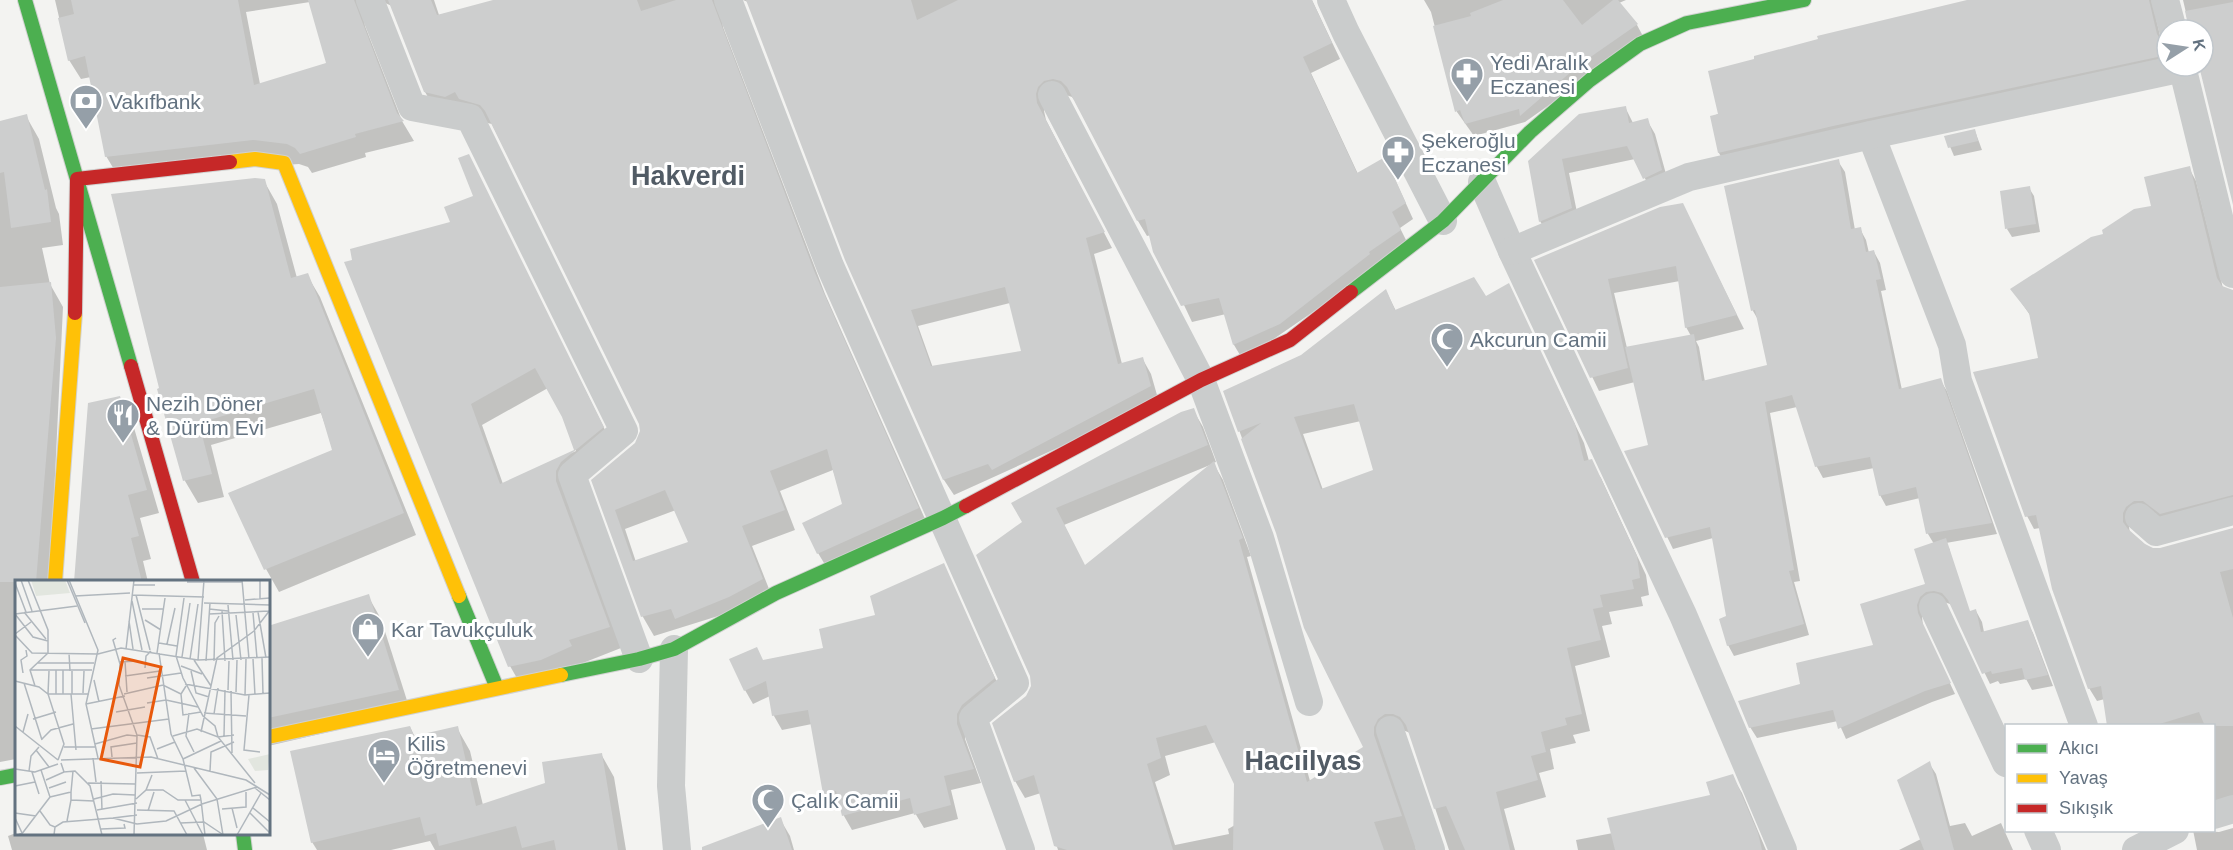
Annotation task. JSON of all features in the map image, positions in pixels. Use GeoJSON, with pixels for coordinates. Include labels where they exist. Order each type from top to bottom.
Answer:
{"type":"FeatureCollection","features":[{"type":"Feature","properties":{"kind":"street"},"geometry":{"type":"LineString","coordinates":[[25,0],[192,580]]}},
{"type":"Feature","properties":{"kind":"street"},"geometry":{"type":"LineString","coordinates":[[370,0],[412,106],[470,118],[624,431],[572,475],[639,659]]}},
{"type":"Feature","properties":{"kind":"street"},"geometry":{"type":"LineString","coordinates":[[728,0],[830,266],[1015,682],[973,718],[1021,850]]}},
{"type":"Feature","properties":{"kind":"street"},"geometry":{"type":"LineString","coordinates":[[1331,0],[1443,221]]}},
{"type":"Feature","properties":{"kind":"street"},"geometry":{"type":"LineString","coordinates":[[270,737],[497,687],[639,659],[674,649],[776,593],[943,518],[1201,380],[1290,339],[1443,221],[1530,132],[1590,80],[1640,44],[1687,23],[1804,0]]}},
{"type":"Feature","properties":{"kind":"street"},"geometry":{"type":"LineString","coordinates":[[2165,0],[2170,18]]}},
{"type":"Feature","properties":{"kind":"street"},"geometry":{"type":"LineString","coordinates":[[1512,251],[1689,177],[2155,73]]}},
{"type":"Feature","properties":{"kind":"street"},"geometry":{"type":"LineString","coordinates":[[2185,78],[2233,274]]}},
{"type":"Feature","properties":{"kind":"street"},"geometry":{"type":"LineString","coordinates":[[1052,95],[1201,380],[1260,538],[1309,702]]}},
{"type":"Feature","properties":{"kind":"street"},"geometry":{"type":"LineString","coordinates":[[1871,135],[1952,345],[1958,381],[2083,724]]}},
{"type":"Feature","properties":{"kind":"street"},"geometry":{"type":"LineString","coordinates":[[77,179],[255,159],[284,163],[497,687]]}},
{"type":"Feature","properties":{"kind":"street"},"geometry":{"type":"LineString","coordinates":[[55,580],[75,329],[77,179]]}},
{"type":"Feature","properties":{"kind":"street"},"geometry":{"type":"LineString","coordinates":[[1482,182],[1512,251],[1683,615],[1783,850]]}},
{"type":"Feature","properties":{"kind":"street"},"geometry":{"type":"LineString","coordinates":[[2139,517],[2156,532],[2233,511]]}},
{"type":"Feature","properties":{"kind":"street"},"geometry":{"type":"LineString","coordinates":[[1933,607],[2005,759]]}},
{"type":"Feature","properties":{"kind":"street"},"geometry":{"type":"LineString","coordinates":[[674,649],[671,786],[676,850]]}},
{"type":"Feature","properties":{"kind":"street"},"geometry":{"type":"LineString","coordinates":[[1390,730],[1431,850]]}},
{"type":"Feature","properties":{"kind":"street"},"geometry":{"type":"LineString","coordinates":[[0,778],[15,775]]}},
{"type":"Feature","properties":{"kind":"street"},"geometry":{"type":"LineString","coordinates":[[2215,815],[2233,809]]}},
{"type":"Feature","properties":{"kind":"street"},"geometry":{"type":"LineString","coordinates":[[2038,832],[2047,850]]}},
{"type":"Feature","properties":{"kind":"street"},"geometry":{"type":"LineString","coordinates":[[2123,832],[2130,850]]}},
{"type":"Feature","properties":{"kind":"street"},"geometry":{"type":"LineString","coordinates":[[2136,850],[2173,832]]}},
{"type":"Feature","properties":{"kind":"street"},"geometry":{"type":"LineString","coordinates":[[243,835],[244,850]]}},
{"type":"Feature","properties":{"kind":"building"},"geometry":{"type":"Polygon","coordinates":[[[71,0],[238,0],[254,85],[326,63],[308,0],[354,0],[397,113],[404,121],[355,134],[356,137],[300,154],[287,144],[253,140],[105,157],[85,56],[68,61],[58,18],[74,14],[71,0]]]}},
{"type":"Feature","properties":{"kind":"building"},"geometry":{"type":"Polygon","coordinates":[[[388,0],[431,0],[437,15],[493,0],[637,0],[641,11],[676,0],[712,0],[815,273],[919,508],[817,554],[802,523],[842,504],[827,449],[770,471],[785,510],[742,526],[763,579],[729,597],[675,619],[671,609],[641,617],[591,480],[635,443],[640,431],[639,424],[485,111],[480,105],[459,99],[455,92],[445,97],[424,92],[388,0]],[[665,490],[615,510],[633,561],[688,542],[665,490]]]}},
{"type":"Feature","properties":{"kind":"building"},"geometry":{"type":"Polygon","coordinates":[[[746,0],[911,0],[917,20],[958,0],[1312,0],[1332,43],[1303,57],[1357,173],[1385,157],[1406,203],[1392,212],[1401,230],[1369,252],[1370,254],[1280,324],[1233,345],[1219,298],[1181,306],[1153,252],[1145,219],[1137,221],[1067,87],[1061,81],[1053,79],[1044,81],[1038,87],[1037,103],[1105,232],[1086,238],[1118,364],[1143,357],[1151,386],[992,470],[988,464],[943,480],[845,260],[746,0]],[[1005,287],[911,310],[931,366],[1021,351],[1005,287]]]}},
{"type":"Feature","properties":{"kind":"building"},"geometry":{"type":"Polygon","coordinates":[[[1503,0],[1563,0],[1582,25],[1613,0],[1618,0],[1638,24],[1579,65],[1520,116],[1519,109],[1465,124],[1460,110],[1455,112],[1433,26],[1471,16],[1470,13],[1503,0]]]}},
{"type":"Feature","properties":{"kind":"building"},"geometry":{"type":"Polygon","coordinates":[[[1967,0],[2149,0],[2155,26],[2155,58],[1833,126],[1718,153],[1710,116],[1718,114],[1708,71],[1818,39],[1817,36],[1967,0]]]}},
{"type":"Feature","properties":{"kind":"building"},"geometry":{"type":"Polygon","coordinates":[[[2233,2],[2233,205],[2202,78],[2215,78],[2215,18],[2186,18],[2185,11],[2233,2]]]}},
{"type":"Feature","properties":{"kind":"building"},"geometry":{"type":"Polygon","coordinates":[[[1626,106],[1629,123],[1648,118],[1662,170],[1643,179],[1627,146],[1562,159],[1572,208],[1539,222],[1528,161],[1579,114],[1626,106]]]}},
{"type":"Feature","properties":{"kind":"building"},"geometry":{"type":"Polygon","coordinates":[[[27,114],[45,190],[47,189],[51,222],[11,228],[4,172],[0,173],[0,121],[27,114]]]}},
{"type":"Feature","properties":{"kind":"building"},"geometry":{"type":"Polygon","coordinates":[[[1975,129],[1978,141],[1948,148],[1944,136],[1975,129]]]}},
{"type":"Feature","properties":{"kind":"building"},"geometry":{"type":"Polygon","coordinates":[[[469,154],[604,427],[561,462],[556,471],[556,481],[610,627],[569,640],[572,646],[541,660],[508,667],[344,262],[352,260],[350,249],[450,222],[444,207],[473,196],[458,158],[469,154]],[[535,368],[471,404],[500,484],[574,450],[562,417],[535,368]]]}},
{"type":"Feature","properties":{"kind":"building"},"geometry":{"type":"Polygon","coordinates":[[[1839,159],[1851,229],[1861,227],[1866,252],[1874,250],[1881,279],[1876,280],[1899,389],[1941,378],[1992,523],[1926,534],[1916,487],[1879,496],[1870,457],[1815,467],[1792,395],[1765,402],[1794,570],[1789,571],[1804,624],[1727,646],[1719,619],[1726,616],[1710,527],[1665,538],[1624,451],[1648,445],[1625,347],[1694,334],[1702,381],[1767,365],[1755,310],[1751,311],[1724,186],[1839,159]]]}},
{"type":"Feature","properties":{"kind":"building"},"geometry":{"type":"Polygon","coordinates":[[[2190,166],[2217,278],[2222,286],[2233,290],[2233,495],[2160,514],[2143,501],[2134,501],[2126,507],[2123,522],[2145,544],[2153,548],[2233,528],[2233,569],[2220,572],[2233,618],[2233,726],[2204,724],[2199,712],[2160,724],[2107,724],[2101,686],[2088,689],[2052,589],[2036,515],[2025,517],[1973,372],[2038,358],[2029,313],[2010,289],[2091,237],[2103,234],[2102,230],[2134,209],[2151,206],[2144,177],[2190,166]]]}},
{"type":"Feature","properties":{"kind":"building"},"geometry":{"type":"Polygon","coordinates":[[[255,178],[265,179],[291,278],[308,273],[404,513],[264,570],[228,493],[332,450],[314,389],[199,423],[212,474],[183,481],[157,389],[159,388],[111,194],[255,178]]]}},
{"type":"Feature","properties":{"kind":"building"},"geometry":{"type":"Polygon","coordinates":[[[2030,186],[2036,224],[2005,229],[2000,191],[2030,186]]]}},
{"type":"Feature","properties":{"kind":"building"},"geometry":{"type":"Polygon","coordinates":[[[1683,203],[1737,315],[1685,328],[1676,266],[1608,279],[1628,368],[1590,378],[1534,260],[1660,207],[1683,203]]]}},
{"type":"Feature","properties":{"kind":"building"},"geometry":{"type":"Polygon","coordinates":[[[1474,277],[1486,296],[1509,283],[1575,424],[1584,461],[1592,459],[1637,556],[1640,578],[1632,580],[1634,589],[1600,595],[1603,607],[1593,609],[1601,640],[1567,648],[1582,714],[1565,718],[1567,725],[1541,732],[1546,752],[1531,756],[1538,780],[1496,792],[1510,850],[1465,850],[1446,806],[1434,809],[1406,725],[1400,717],[1393,714],[1385,714],[1378,719],[1374,727],[1374,735],[1402,816],[1374,822],[1384,850],[1233,850],[1234,784],[1206,725],[1156,738],[1161,758],[1147,764],[1173,850],[1067,850],[1054,846],[1034,775],[1014,782],[992,723],[1026,696],[1031,686],[1030,676],[976,555],[1022,522],[1011,503],[1181,412],[1194,408],[1208,445],[1056,508],[1085,565],[1214,461],[1243,538],[1239,540],[1307,782],[1363,747],[1304,628],[1276,533],[1241,439],[1261,423],[1238,432],[1223,391],[1301,355],[1386,289],[1395,310],[1474,277]],[[1354,404],[1294,417],[1321,489],[1373,470],[1354,404]]]}},
{"type":"Feature","properties":{"kind":"building"},"geometry":{"type":"Polygon","coordinates":[[[51,282],[56,338],[36,580],[15,580],[15,582],[0,582],[0,287],[51,282]]]}},
{"type":"Feature","properties":{"kind":"building"},"geometry":{"type":"Polygon","coordinates":[[[120,396],[147,490],[128,495],[139,536],[131,538],[142,580],[74,580],[88,403],[120,396]]]}},
{"type":"Feature","properties":{"kind":"building"},"geometry":{"type":"Polygon","coordinates":[[[1946,538],[1970,611],[1976,609],[1981,632],[2028,620],[2048,675],[2025,680],[2022,668],[1982,674],[1948,600],[1942,593],[1926,592],[1920,597],[1917,605],[1918,613],[1951,683],[1925,691],[1838,729],[1833,710],[1749,728],[1738,701],[1800,684],[1796,663],[1873,645],[1860,604],[1925,584],[1914,549],[1946,538]]]}},
{"type":"Feature","properties":{"kind":"building"},"geometry":{"type":"Polygon","coordinates":[[[944,563],[995,678],[962,705],[957,714],[957,724],[974,769],[944,776],[951,805],[914,815],[910,798],[842,816],[836,791],[823,794],[808,710],[772,716],[766,681],[744,691],[729,659],[757,647],[763,660],[823,648],[819,629],[875,615],[870,596],[944,563]]]}},
{"type":"Feature","properties":{"kind":"building"},"geometry":{"type":"Polygon","coordinates":[[[369,594],[399,690],[270,718],[270,625],[369,594]]]}},
{"type":"Feature","properties":{"kind":"building"},"geometry":{"type":"Polygon","coordinates":[[[410,726],[414,736],[458,726],[476,806],[545,783],[542,762],[602,753],[618,850],[556,850],[554,840],[522,848],[516,826],[439,846],[436,833],[425,836],[420,817],[311,843],[290,751],[410,726]]]}},
{"type":"Feature","properties":{"kind":"building"},"geometry":{"type":"Polygon","coordinates":[[[1930,761],[1954,850],[1924,850],[1897,780],[1930,761]]]}},
{"type":"Feature","properties":{"kind":"building"},"geometry":{"type":"Polygon","coordinates":[[[1733,774],[1758,833],[1762,850],[1615,850],[1607,818],[1710,795],[1706,782],[1733,774]]]}},
{"type":"Feature","properties":{"kind":"building","name":"Çalık Camii"},"geometry":{"type":"Polygon","coordinates":[[[781,817],[792,850],[702,850],[702,847],[781,817]]]}},
{"type":"Feature","properties":{"kind":"traffic: fast"},"geometry":{"type":"LineString","coordinates":[[25,0],[131,366]]}},
{"type":"Feature","properties":{"kind":"traffic: fast"},"geometry":{"type":"LineString","coordinates":[[1351,292],[1443,221],[1530,132],[1590,80],[1640,44],[1687,23],[1804,0]]}},
{"type":"Feature","properties":{"kind":"traffic: fast"},"geometry":{"type":"LineString","coordinates":[[561,675],[639,659],[674,649],[776,593],[966,506]]}},
{"type":"Feature","properties":{"kind":"traffic: fast"},"geometry":{"type":"LineString","coordinates":[[459,596],[497,688]]}},
{"type":"Feature","properties":{"kind":"traffic: fast"},"geometry":{"type":"LineString","coordinates":[[0,778],[15,775]]}},
{"type":"Feature","properties":{"kind":"traffic: fast"},"geometry":{"type":"LineString","coordinates":[[243,835],[245,850]]}},
{"type":"Feature","properties":{"kind":"traffic: slow"},"geometry":{"type":"LineString","coordinates":[[230,162],[255,159],[284,163],[459,596]]}},
{"type":"Feature","properties":{"kind":"traffic: slow"},"geometry":{"type":"LineString","coordinates":[[55,580],[75,313]]}},
{"type":"Feature","properties":{"kind":"traffic: slow"},"geometry":{"type":"LineString","coordinates":[[270,737],[561,675]]}},
{"type":"Feature","properties":{"kind":"traffic: jam"},"geometry":{"type":"LineString","coordinates":[[75,313],[77,179],[230,162]]}},
{"type":"Feature","properties":{"kind":"traffic: jam"},"geometry":{"type":"LineString","coordinates":[[966,506],[1201,380],[1290,340],[1351,292]]}},
{"type":"Feature","properties":{"kind":"traffic: jam"},"geometry":{"type":"LineString","coordinates":[[131,366],[192,580]]}},
{"type":"Feature","properties":{"kind":"place","name":"Yedi Aralık Eczanesi"},"geometry":{"type":"Point","coordinates":[1467,103]}},
{"type":"Feature","properties":{"kind":"place","name":"Vakıfbank"},"geometry":{"type":"Point","coordinates":[86,130]}},
{"type":"Feature","properties":{"kind":"place","name":"Şekeroğlu Eczanesi"},"geometry":{"type":"Point","coordinates":[1398,181]}},
{"type":"Feature","properties":{"kind":"place","name":"Akcurun Camii"},"geometry":{"type":"Point","coordinates":[1447,368]}},
{"type":"Feature","properties":{"kind":"place","name":"Nezih Döner & Dürüm Evi"},"geometry":{"type":"Point","coordinates":[123,444]}},
{"type":"Feature","properties":{"kind":"place","name":"Kar Tavukçuluk"},"geometry":{"type":"Point","coordinates":[368,658]}},
{"type":"Feature","properties":{"kind":"place","name":"Kilis Öğretmenevi"},"geometry":{"type":"Point","coordinates":[384,784]}},
{"type":"Feature","properties":{"kind":"place","name":"Çalık Camii"},"geometry":{"type":"Point","coordinates":[768,829]}},
{"type":"Feature","properties":{"kind":"district","name":"Hakverdi"},"geometry":{"type":"Point","coordinates":[688,176]}},
{"type":"Feature","properties":{"kind":"district","name":"Hacıilyas"},"geometry":{"type":"Point","coordinates":[1303,761]}}]}
